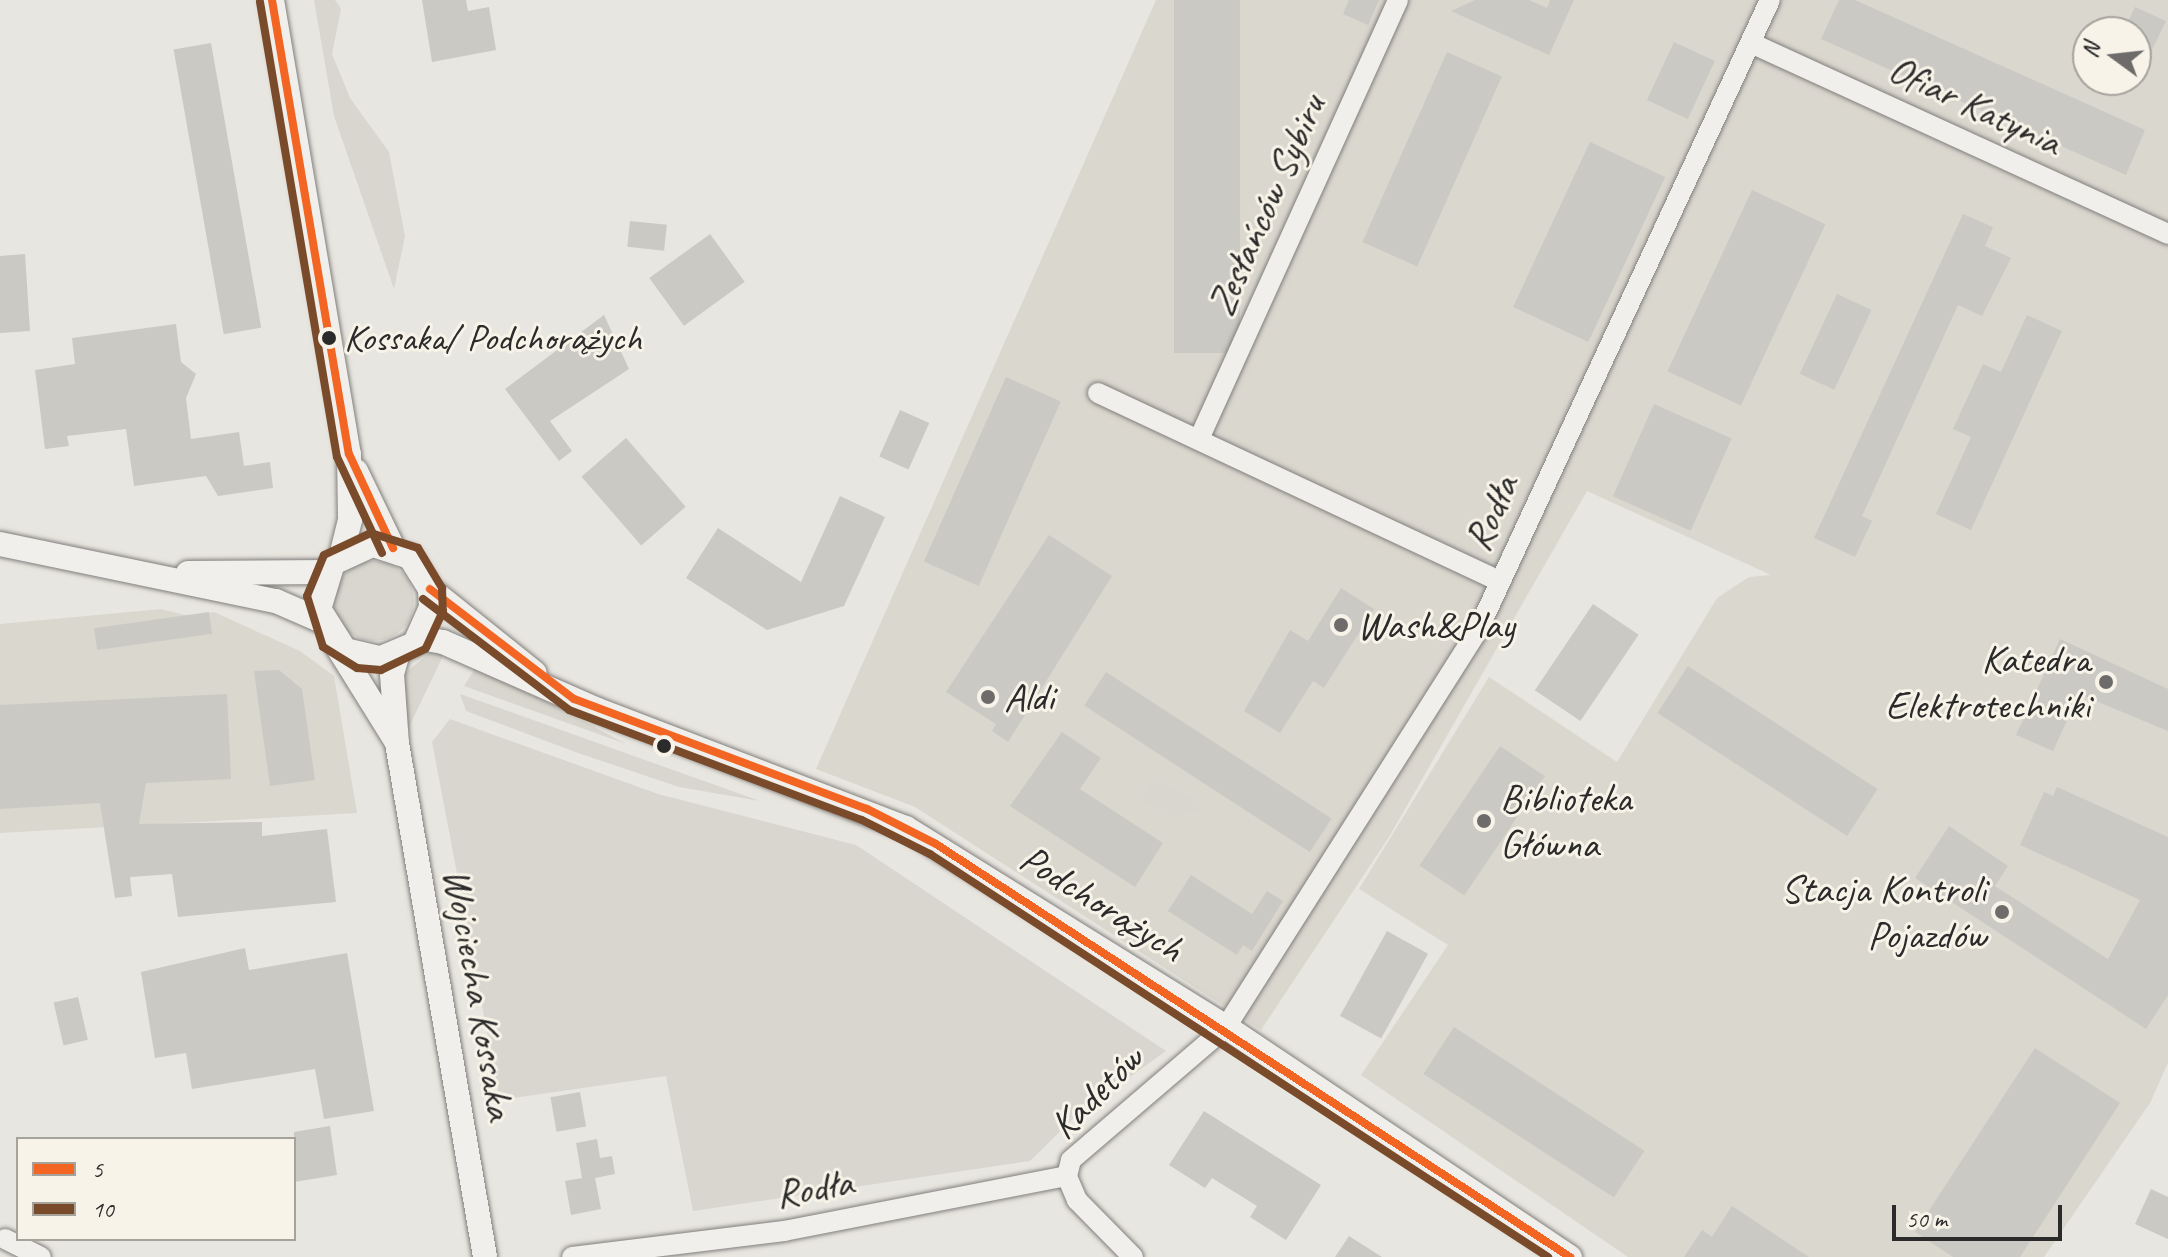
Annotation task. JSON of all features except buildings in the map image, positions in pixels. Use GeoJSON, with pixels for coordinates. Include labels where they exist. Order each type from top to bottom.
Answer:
{"type":"FeatureCollection","features":[{"type":"Feature","properties":{"kind":"street"},"geometry":{"type":"LineString","coordinates":[[272,0],[349,454],[350,520],[319,596],[327,629]]}},
{"type":"Feature","properties":{"kind":"street","name":"Zesłańców Sybiru"},"geometry":{"type":"LineString","coordinates":[[1199,439],[1398,0]]}},
{"type":"Feature","properties":{"kind":"street","name":"Rodła"},"geometry":{"type":"LineString","coordinates":[[1226,1027],[1479,628],[1770,0]]}},
{"type":"Feature","properties":{"kind":"street","name":"Ofiar Katynia"},"geometry":{"type":"LineString","coordinates":[[1751,43],[2168,234]]}},
{"type":"Feature","properties":{"kind":"street"},"geometry":{"type":"LineString","coordinates":[[1098,393],[1500,581]]}},
{"type":"Feature","properties":{"kind":"street"},"geometry":{"type":"LineString","coordinates":[[0,544],[276,601],[327,629],[362,657],[407,647],[431,608],[430,589],[423,571],[393,548],[349,454]]}},
{"type":"Feature","properties":{"kind":"street"},"geometry":{"type":"LineString","coordinates":[[153,574],[334,564],[361,546],[393,548]]}},
{"type":"Feature","properties":{"kind":"street","name":"Podchorążych"},"geometry":{"type":"LineString","coordinates":[[430,589],[555,689]]}},
{"type":"Feature","properties":{"kind":"street","name":"Wojciecha Kossaka"},"geometry":{"type":"LineString","coordinates":[[327,629],[397,743]]}},
{"type":"Feature","properties":{"kind":"street","name":"Podchorążych"},"geometry":{"type":"LineString","coordinates":[[407,647],[443,642],[906,828],[1226,1027],[1570,1257]]}},
{"type":"Feature","properties":{"kind":"street","name":"Wojciecha Kossaka"},"geometry":{"type":"LineString","coordinates":[[407,647],[392,674],[397,743],[485,1257]]}},
{"type":"Feature","properties":{"kind":"street","name":"Kadetów"},"geometry":{"type":"LineString","coordinates":[[1133,1257],[1077,1200],[1067,1176],[1081,1147],[1226,1027]]}},
{"type":"Feature","properties":{"kind":"street","name":"Rodła"},"geometry":{"type":"LineString","coordinates":[[572,1257],[784,1231],[1067,1176]]}},
{"type":"Feature","properties":{"kind":"street"},"geometry":{"type":"LineString","coordinates":[[2,1236],[19,1257]]}},
{"type":"Feature","properties":{"kind":"street"},"geometry":{"type":"LineString","coordinates":[[2,1236],[41,1257]]}},
{"type":"Feature","properties":{"kind":"shaded area"},"geometry":{"type":"Polygon","coordinates":[[[314,0],[335,0],[341,9],[332,54],[350,98],[389,152],[405,236],[394,289],[334,116],[314,0]]]}},
{"type":"Feature","properties":{"kind":"shaded area"},"geometry":{"type":"Polygon","coordinates":[[[1156,0],[2168,0],[2168,1063],[2150,1103],[2044,1257],[1628,1257],[1361,1075],[1448,945],[1359,889],[1489,677],[1617,762],[1717,598],[1749,577],[1771,575],[1587,491],[1389,837],[1261,1030],[915,807],[816,769],[1156,0]]]}},
{"type":"Feature","properties":{"kind":"shaded area"},"geometry":{"type":"Polygon","coordinates":[[[374,561],[389,564],[402,573],[411,586],[414,601],[411,616],[402,629],[389,638],[374,641],[359,638],[346,629],[337,616],[334,601],[337,586],[346,573],[359,564],[374,561]]]}},
{"type":"Feature","properties":{"kind":"shaded area"},"geometry":{"type":"Polygon","coordinates":[[[161,609],[189,616],[214,612],[300,651],[334,676],[357,813],[0,833],[0,624],[161,609]]]}},
{"type":"Feature","properties":{"kind":"shaded area"},"geometry":{"type":"Polygon","coordinates":[[[432,651],[444,654],[407,731],[403,675],[432,651]]]}},
{"type":"Feature","properties":{"kind":"shaded area"},"geometry":{"type":"Polygon","coordinates":[[[476,667],[573,715],[626,744],[464,686],[476,667]]]}},
{"type":"Feature","properties":{"kind":"shaded area"},"geometry":{"type":"Polygon","coordinates":[[[460,694],[760,801],[679,787],[578,753],[466,711],[460,694]]]}},
{"type":"Feature","properties":{"kind":"shaded area"},"geometry":{"type":"Polygon","coordinates":[[[450,719],[658,794],[856,845],[1166,1051],[1077,1115],[1030,1161],[693,1211],[666,1076],[500,1100],[432,742],[450,719]]]}},
{"type":"Feature","properties":{"kind":"shaded area"},"geometry":{"type":"Polygon","coordinates":[[[1155,776],[1202,806],[1198,813],[1167,816],[1140,798],[1155,776]]]}},
{"type":"Feature","properties":{"kind":"transit line","name":"5"},"geometry":{"type":"LineString","coordinates":[[272,0],[349,454],[393,548]]}},
{"type":"Feature","properties":{"kind":"transit line","name":"10"},"geometry":{"type":"LineString","coordinates":[[260,2],[337,457],[382,553]]}},
{"type":"Feature","properties":{"kind":"transit line","name":"10"},"geometry":{"type":"LineString","coordinates":[[425,649],[381,670],[357,668],[323,647],[307,596],[324,555],[371,533],[418,548],[442,588],[443,611],[426,648]]}},
{"type":"Feature","properties":{"kind":"transit line","name":"5"},"geometry":{"type":"LineString","coordinates":[[430,589],[574,699],[867,809],[936,844],[1570,1257]]}},
{"type":"Feature","properties":{"kind":"transit line","name":"10"},"geometry":{"type":"LineString","coordinates":[[423,599],[569,710],[862,820],[930,854],[1548,1257]]}},
{"type":"Feature","properties":{"kind":"place","name":"Kossaka/ Podchorążych"},"geometry":{"type":"Point","coordinates":[329,338]}},
{"type":"Feature","properties":{"kind":"place","name":"Wash&Play"},"geometry":{"type":"Point","coordinates":[1341,625]}},
{"type":"Feature","properties":{"kind":"place","name":"Katedra Elektrotechniki"},"geometry":{"type":"Point","coordinates":[2106,682]}},
{"type":"Feature","properties":{"kind":"place","name":"Aldi"},"geometry":{"type":"Point","coordinates":[988,697]}},
{"type":"Feature","properties":{"kind":"place","name":"Biblioteka Główna"},"geometry":{"type":"Point","coordinates":[1484,821]}},
{"type":"Feature","properties":{"kind":"place","name":"Stacja Kontroli Pojazdów"},"geometry":{"type":"Point","coordinates":[2002,912]}}]}
